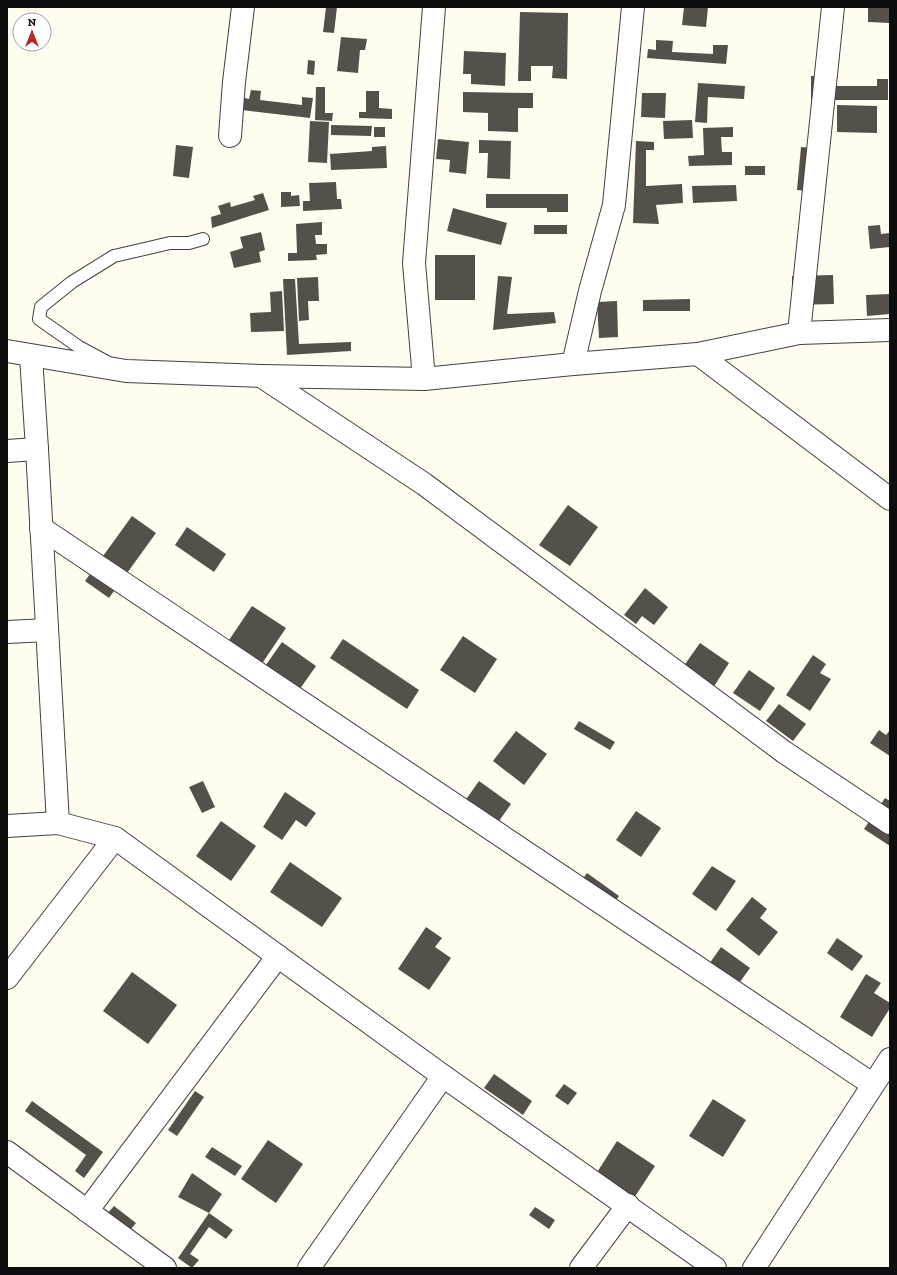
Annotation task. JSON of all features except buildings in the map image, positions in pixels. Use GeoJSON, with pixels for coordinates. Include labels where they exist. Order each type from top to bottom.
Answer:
{"type":"FeatureCollection","features":[{"type":"Feature","properties":{"kind":"street"},"geometry":{"type":"LineString","coordinates":[[230,136],[234,82],[243,7]]}},
{"type":"Feature","properties":{"kind":"street"},"geometry":{"type":"LineString","coordinates":[[424,379],[414,263],[434,7]]}},
{"type":"Feature","properties":{"kind":"street"},"geometry":{"type":"LineString","coordinates":[[573,364],[590,291],[614,205],[633,7]]}},
{"type":"Feature","properties":{"kind":"street"},"geometry":{"type":"LineString","coordinates":[[799,333],[833,7]]}},
{"type":"Feature","properties":{"kind":"street"},"geometry":{"type":"LineString","coordinates":[[7,351],[126,371],[261,376],[424,379],[573,364],[698,354],[799,333],[890,330]]}},
{"type":"Feature","properties":{"kind":"street"},"geometry":{"type":"LineString","coordinates":[[698,354],[890,499]]}},
{"type":"Feature","properties":{"kind":"street"},"geometry":{"type":"LineString","coordinates":[[31,356],[58,823]]}},
{"type":"Feature","properties":{"kind":"street"},"geometry":{"type":"LineString","coordinates":[[261,376],[424,484],[784,752],[890,823]]}},
{"type":"Feature","properties":{"kind":"street"},"geometry":{"type":"LineString","coordinates":[[7,451],[37,449]]}},
{"type":"Feature","properties":{"kind":"street"},"geometry":{"type":"LineString","coordinates":[[41,528],[872,1084]]}},
{"type":"Feature","properties":{"kind":"street"},"geometry":{"type":"LineString","coordinates":[[7,632],[47,630]]}},
{"type":"Feature","properties":{"kind":"street"},"geometry":{"type":"LineString","coordinates":[[7,826],[58,823],[115,838],[443,1076],[716,1268]]}},
{"type":"Feature","properties":{"kind":"street"},"geometry":{"type":"LineString","coordinates":[[7,978],[115,838]]}},
{"type":"Feature","properties":{"kind":"street"},"geometry":{"type":"LineString","coordinates":[[87,1211],[278,956]]}},
{"type":"Feature","properties":{"kind":"street"},"geometry":{"type":"LineString","coordinates":[[754,1268],[872,1084],[890,1059]]}},
{"type":"Feature","properties":{"kind":"street"},"geometry":{"type":"LineString","coordinates":[[309,1268],[443,1076]]}},
{"type":"Feature","properties":{"kind":"street"},"geometry":{"type":"LineString","coordinates":[[7,1152],[165,1268]]}},
{"type":"Feature","properties":{"kind":"street"},"geometry":{"type":"LineString","coordinates":[[582,1268],[628,1205]]}},
{"type":"Feature","properties":{"kind":"lane"},"geometry":{"type":"LineString","coordinates":[[126,371],[79,347],[50,328],[39,319],[41,307],[72,282],[114,256],[170,243],[189,243],[203,239]]}}]}
